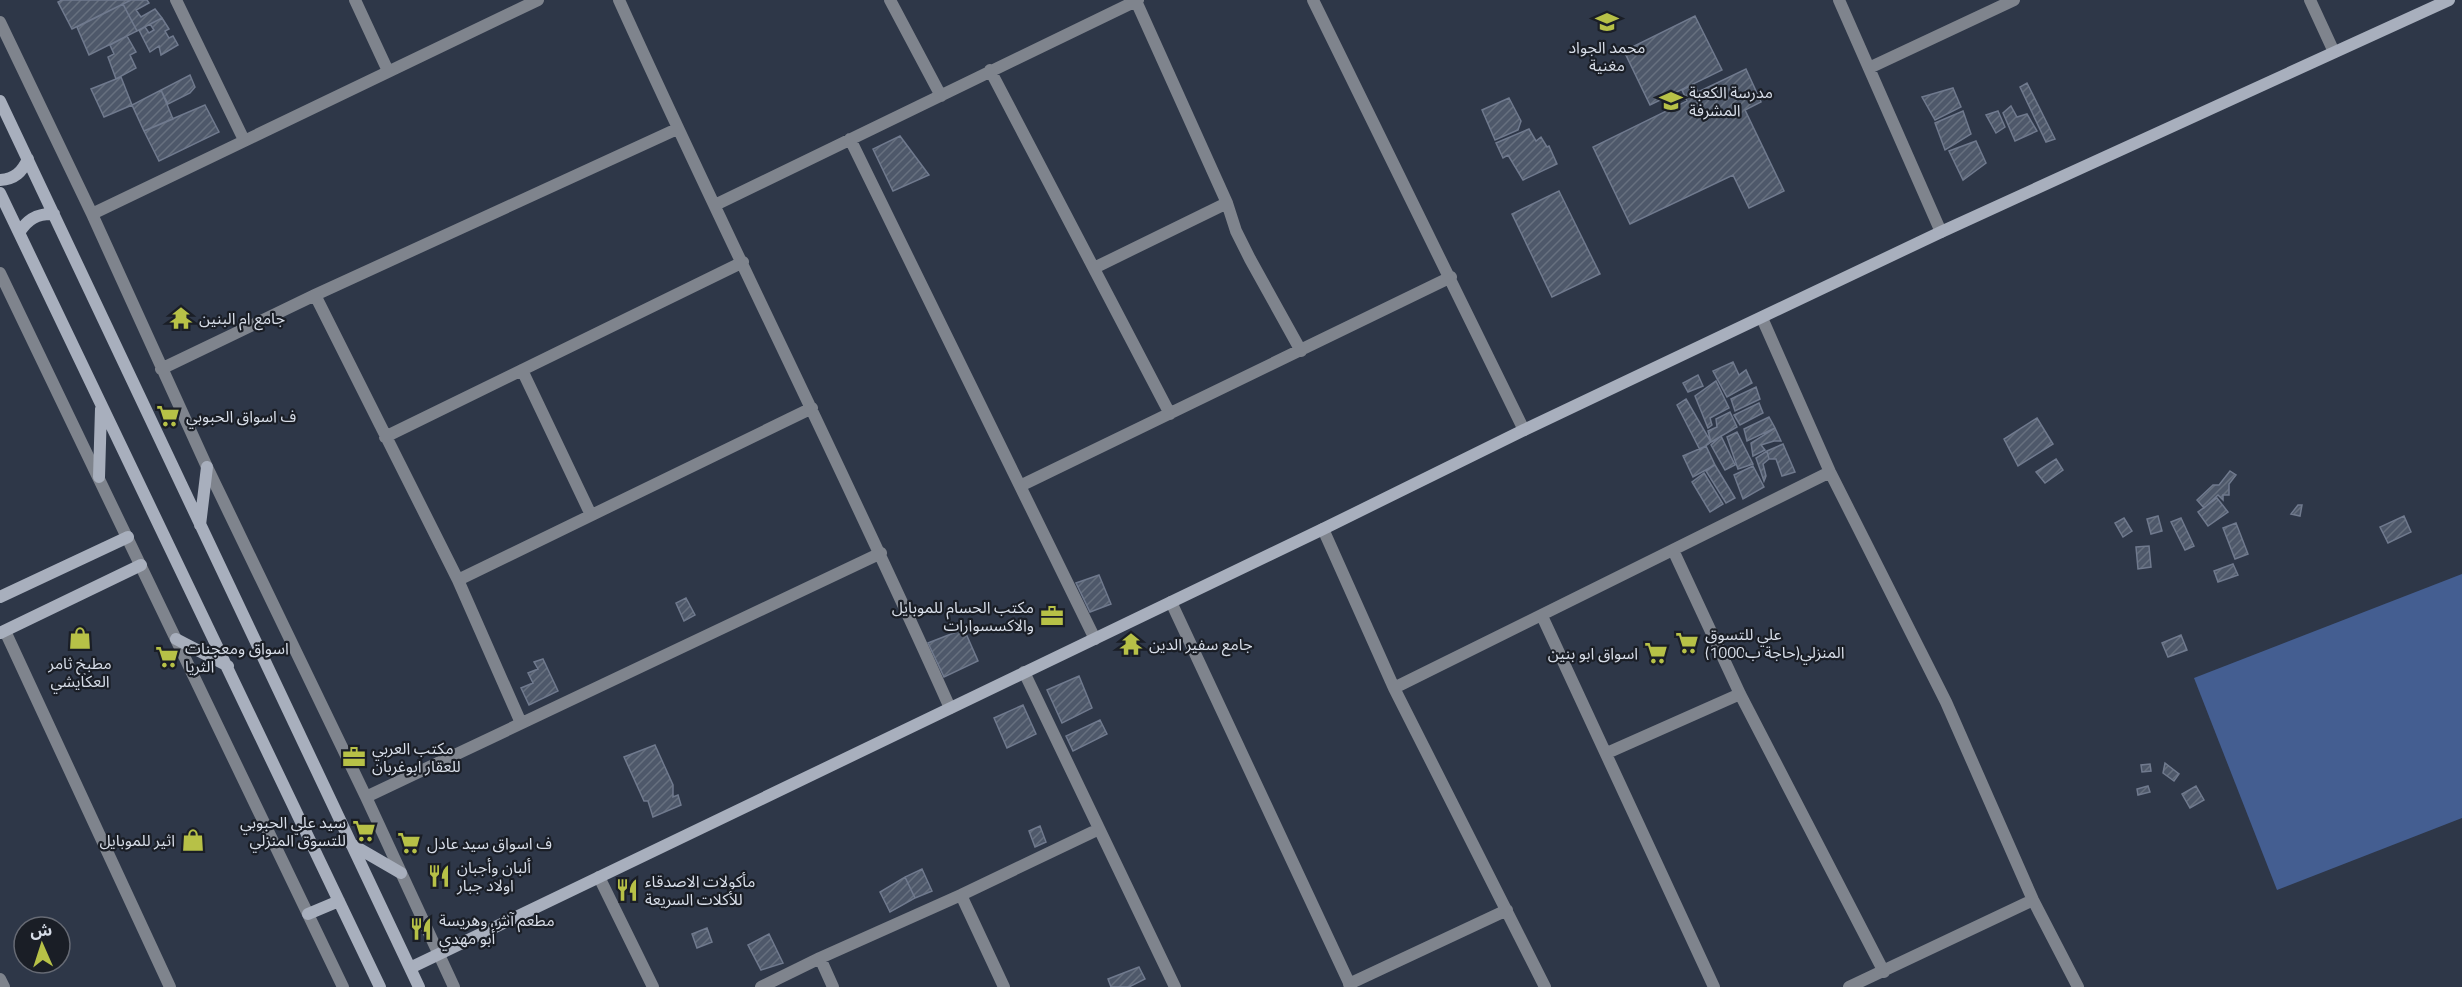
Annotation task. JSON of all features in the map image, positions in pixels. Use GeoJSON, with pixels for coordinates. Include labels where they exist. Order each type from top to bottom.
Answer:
{"type":"FeatureCollection","features":[{"type":"Feature","properties":{"kind":"street"},"geometry":{"type":"LineString","coordinates":[[176,0],[244,140]]}},
{"type":"Feature","properties":{"kind":"street"},"geometry":{"type":"LineString","coordinates":[[355,0],[388,71]]}},
{"type":"Feature","properties":{"kind":"street"},"geometry":{"type":"LineString","coordinates":[[619,0],[677,129],[743,262],[881,553],[951,708]]}},
{"type":"Feature","properties":{"kind":"street"},"geometry":{"type":"LineString","coordinates":[[890,0],[941,96]]}},
{"type":"Feature","properties":{"kind":"street"},"geometry":{"type":"LineString","coordinates":[[1313,0],[1451,277],[1524,430]]}},
{"type":"Feature","properties":{"kind":"street"},"geometry":{"type":"LineString","coordinates":[[1839,0],[1941,232]]}},
{"type":"Feature","properties":{"kind":"street"},"geometry":{"type":"LineString","coordinates":[[1869,68],[2014,0]]}},
{"type":"Feature","properties":{"kind":"street"},"geometry":{"type":"LineString","coordinates":[[2310,0],[2334,52]]}},
{"type":"Feature","properties":{"kind":"street"},"geometry":{"type":"LineString","coordinates":[[410,968],[1524,430],[1941,232],[2449,0]]}},
{"type":"Feature","properties":{"kind":"street"},"geometry":{"type":"LineString","coordinates":[[92,214],[534,1]]}},
{"type":"Feature","properties":{"kind":"street"},"geometry":{"type":"LineString","coordinates":[[715,205],[990,70],[1137,1],[1227,203],[1236,231],[1301,351]]}},
{"type":"Feature","properties":{"kind":"street"},"geometry":{"type":"LineString","coordinates":[[0,22],[92,214],[207,467],[366,797],[454,987]]}},
{"type":"Feature","properties":{"kind":"street"},"geometry":{"type":"LineString","coordinates":[[990,70],[1170,414]]}},
{"type":"Feature","properties":{"kind":"street"},"geometry":{"type":"LineString","coordinates":[[0,101],[419,987]]}},
{"type":"Feature","properties":{"kind":"street"},"geometry":{"type":"LineString","coordinates":[[161,369],[315,295],[677,129]]}},
{"type":"Feature","properties":{"kind":"street"},"geometry":{"type":"LineString","coordinates":[[850,139],[1095,639]]}},
{"type":"Feature","properties":{"kind":"street"},"geometry":{"type":"LineString","coordinates":[[0,180],[11,179],[19,174],[28,159]]}},
{"type":"Feature","properties":{"kind":"street"},"geometry":{"type":"LineString","coordinates":[[0,193],[380,987]]}},
{"type":"Feature","properties":{"kind":"street"},"geometry":{"type":"LineString","coordinates":[[1094,267],[1227,203]]}},
{"type":"Feature","properties":{"kind":"street"},"geometry":{"type":"LineString","coordinates":[[19,233],[22,227],[33,218],[54,214]]}},
{"type":"Feature","properties":{"kind":"street"},"geometry":{"type":"LineString","coordinates":[[385,436],[743,262]]}},
{"type":"Feature","properties":{"kind":"street"},"geometry":{"type":"LineString","coordinates":[[0,273],[343,987]]}},
{"type":"Feature","properties":{"kind":"street"},"geometry":{"type":"LineString","coordinates":[[1020,486],[1451,277]]}},
{"type":"Feature","properties":{"kind":"street"},"geometry":{"type":"LineString","coordinates":[[315,295],[458,580],[522,723]]}},
{"type":"Feature","properties":{"kind":"street"},"geometry":{"type":"LineString","coordinates":[[1761,318],[1830,472],[1946,702],[2033,900],[2078,987]]}},
{"type":"Feature","properties":{"kind":"street"},"geometry":{"type":"LineString","coordinates":[[522,370],[591,516]]}},
{"type":"Feature","properties":{"kind":"street"},"geometry":{"type":"LineString","coordinates":[[99,477],[101,405]]}},
{"type":"Feature","properties":{"kind":"street"},"geometry":{"type":"LineString","coordinates":[[458,580],[812,408]]}},
{"type":"Feature","properties":{"kind":"street"},"geometry":{"type":"LineString","coordinates":[[200,526],[207,467]]}},
{"type":"Feature","properties":{"kind":"street"},"geometry":{"type":"LineString","coordinates":[[1394,688],[1830,472]]}},
{"type":"Feature","properties":{"kind":"street"},"geometry":{"type":"LineString","coordinates":[[1323,529],[1394,688],[1545,987]]}},
{"type":"Feature","properties":{"kind":"street"},"geometry":{"type":"LineString","coordinates":[[0,597],[128,537]]}},
{"type":"Feature","properties":{"kind":"street"},"geometry":{"type":"LineString","coordinates":[[1673,550],[1740,694],[1884,972]]}},
{"type":"Feature","properties":{"kind":"street"},"geometry":{"type":"LineString","coordinates":[[366,797],[881,553]]}},
{"type":"Feature","properties":{"kind":"street"},"geometry":{"type":"LineString","coordinates":[[141,565],[3,632],[170,987]]}},
{"type":"Feature","properties":{"kind":"street"},"geometry":{"type":"LineString","coordinates":[[1171,602],[1350,986],[1507,910]]}},
{"type":"Feature","properties":{"kind":"street"},"geometry":{"type":"LineString","coordinates":[[1542,616],[1714,987]]}},
{"type":"Feature","properties":{"kind":"street"},"geometry":{"type":"LineString","coordinates":[[176,639],[228,666]]}},
{"type":"Feature","properties":{"kind":"street"},"geometry":{"type":"LineString","coordinates":[[1024,672],[1175,987]]}},
{"type":"Feature","properties":{"kind":"street"},"geometry":{"type":"LineString","coordinates":[[1607,753],[1740,694]]}},
{"type":"Feature","properties":{"kind":"street"},"geometry":{"type":"LineString","coordinates":[[761,987],[1099,829]]}},
{"type":"Feature","properties":{"kind":"street"},"geometry":{"type":"LineString","coordinates":[[351,844],[401,873]]}},
{"type":"Feature","properties":{"kind":"street"},"geometry":{"type":"LineString","coordinates":[[599,877],[653,987]]}},
{"type":"Feature","properties":{"kind":"street"},"geometry":{"type":"LineString","coordinates":[[961,895],[1004,987]]}},
{"type":"Feature","properties":{"kind":"street"},"geometry":{"type":"LineString","coordinates":[[1849,987],[2033,900]]}},
{"type":"Feature","properties":{"kind":"street"},"geometry":{"type":"LineString","coordinates":[[308,914],[339,901]]}},
{"type":"Feature","properties":{"kind":"street"},"geometry":{"type":"LineString","coordinates":[[820,958],[833,987]]}},
{"type":"Feature","properties":{"kind":"street"},"geometry":{"type":"LineString","coordinates":[[0,979],[4,987]]}},
{"type":"Feature","properties":{"kind":"shaded area"},"geometry":{"type":"Polygon","coordinates":[[[2462,574],[2462,818],[2277,890],[2194,678],[2462,574]]]}},
{"type":"Feature","properties":{"kind":"building"},"geometry":{"type":"Polygon","coordinates":[[[62,0],[131,0],[72,29],[58,2],[62,0]]]}},
{"type":"Feature","properties":{"kind":"building"},"geometry":{"type":"Polygon","coordinates":[[[131,0],[147,0],[149,3],[136,10],[141,17],[155,9],[162,18],[137,31],[123,4],[131,0]]]}},
{"type":"Feature","properties":{"kind":"building"},"geometry":{"type":"Polygon","coordinates":[[[123,4],[137,31],[89,55],[77,27],[123,4]]]}},
{"type":"Feature","properties":{"kind":"building"},"geometry":{"type":"Polygon","coordinates":[[[1695,16],[1722,70],[1650,105],[1624,51],[1695,16]]]}},
{"type":"Feature","properties":{"kind":"building"},"geometry":{"type":"Polygon","coordinates":[[[162,18],[169,29],[165,31],[169,38],[173,36],[178,45],[161,55],[159,46],[150,52],[139,30],[145,27],[149,33],[154,30],[150,24],[162,18]]]}},
{"type":"Feature","properties":{"kind":"building"},"geometry":{"type":"Polygon","coordinates":[[[127,36],[136,52],[130,55],[136,68],[116,79],[108,57],[114,54],[110,45],[127,36]]]}},
{"type":"Feature","properties":{"kind":"building"},"geometry":{"type":"Polygon","coordinates":[[[1746,69],[1761,102],[1745,110],[1784,191],[1749,208],[1733,175],[1630,224],[1593,147],[1687,101],[1682,90],[1694,84],[1698,92],[1746,69]]]}},
{"type":"Feature","properties":{"kind":"building"},"geometry":{"type":"Polygon","coordinates":[[[190,75],[195,87],[190,93],[168,104],[161,90],[190,75]]]}},
{"type":"Feature","properties":{"kind":"building"},"geometry":{"type":"Polygon","coordinates":[[[121,77],[132,105],[104,117],[91,89],[121,77]]]}},
{"type":"Feature","properties":{"kind":"building"},"geometry":{"type":"Polygon","coordinates":[[[2027,83],[2055,139],[2046,142],[2020,87],[2027,83]]]}},
{"type":"Feature","properties":{"kind":"building"},"geometry":{"type":"Polygon","coordinates":[[[1953,88],[1961,107],[1935,120],[1922,97],[1953,88]]]}},
{"type":"Feature","properties":{"kind":"building"},"geometry":{"type":"Polygon","coordinates":[[[161,90],[173,119],[144,131],[132,105],[161,90]]]}},
{"type":"Feature","properties":{"kind":"building"},"geometry":{"type":"Polygon","coordinates":[[[1509,98],[1521,121],[1518,130],[1495,140],[1482,110],[1509,98]]]}},
{"type":"Feature","properties":{"kind":"building"},"geometry":{"type":"Polygon","coordinates":[[[205,105],[219,132],[159,161],[144,131],[205,105]]]}},
{"type":"Feature","properties":{"kind":"building"},"geometry":{"type":"Polygon","coordinates":[[[2011,106],[2017,117],[2027,114],[2037,131],[2015,141],[2003,113],[2011,106]]]}},
{"type":"Feature","properties":{"kind":"building"},"geometry":{"type":"Polygon","coordinates":[[[1963,111],[1971,134],[1945,150],[1935,123],[1963,111]]]}},
{"type":"Feature","properties":{"kind":"building"},"geometry":{"type":"Polygon","coordinates":[[[1998,111],[2005,127],[1996,133],[1986,115],[1998,111]]]}},
{"type":"Feature","properties":{"kind":"building"},"geometry":{"type":"Polygon","coordinates":[[[1529,129],[1536,141],[1541,137],[1547,147],[1549,146],[1557,164],[1523,180],[1508,155],[1503,158],[1496,143],[1529,129]]]}},
{"type":"Feature","properties":{"kind":"building"},"geometry":{"type":"Polygon","coordinates":[[[900,136],[929,175],[893,191],[873,149],[900,136]]]}},
{"type":"Feature","properties":{"kind":"building"},"geometry":{"type":"Polygon","coordinates":[[[1976,141],[1986,163],[1963,180],[1949,151],[1976,141]]]}},
{"type":"Feature","properties":{"kind":"building"},"geometry":{"type":"Polygon","coordinates":[[[1559,191],[1600,274],[1552,297],[1512,214],[1559,191]]]}},
{"type":"Feature","properties":{"kind":"building"},"geometry":{"type":"Polygon","coordinates":[[[1733,362],[1739,375],[1746,370],[1752,383],[1727,397],[1713,371],[1733,362]]]}},
{"type":"Feature","properties":{"kind":"building"},"geometry":{"type":"Polygon","coordinates":[[[1698,375],[1703,386],[1688,392],[1683,383],[1698,375]]]}},
{"type":"Feature","properties":{"kind":"building"},"geometry":{"type":"Polygon","coordinates":[[[1716,381],[1729,408],[1710,418],[1712,425],[1708,428],[1695,396],[1716,381]]]}},
{"type":"Feature","properties":{"kind":"building"},"geometry":{"type":"Polygon","coordinates":[[[1756,387],[1760,399],[1735,411],[1731,399],[1756,387]]]}},
{"type":"Feature","properties":{"kind":"building"},"geometry":{"type":"Polygon","coordinates":[[[1686,399],[1711,442],[1700,450],[1677,405],[1686,399]]]}},
{"type":"Feature","properties":{"kind":"building"},"geometry":{"type":"Polygon","coordinates":[[[1759,403],[1763,413],[1740,425],[1734,415],[1759,403]]]}},
{"type":"Feature","properties":{"kind":"building"},"geometry":{"type":"Polygon","coordinates":[[[1730,412],[1737,427],[1711,442],[1708,431],[1717,427],[1716,419],[1730,412]]]}},
{"type":"Feature","properties":{"kind":"building"},"geometry":{"type":"Polygon","coordinates":[[[1769,417],[1775,428],[1747,441],[1744,429],[1769,417]]]}},
{"type":"Feature","properties":{"kind":"building"},"geometry":{"type":"Polygon","coordinates":[[[2037,418],[2053,444],[2018,466],[2004,439],[2037,418]]]}},
{"type":"Feature","properties":{"kind":"building"},"geometry":{"type":"Polygon","coordinates":[[[1775,428],[1781,441],[1761,445],[1765,450],[1753,456],[1751,443],[1775,428]]]}},
{"type":"Feature","properties":{"kind":"building"},"geometry":{"type":"Polygon","coordinates":[[[1737,432],[1753,464],[1738,469],[1727,437],[1737,432]]]}},
{"type":"Feature","properties":{"kind":"building"},"geometry":{"type":"Polygon","coordinates":[[[1721,436],[1735,465],[1725,470],[1711,445],[1721,436]]]}},
{"type":"Feature","properties":{"kind":"building"},"geometry":{"type":"Polygon","coordinates":[[[1783,444],[1795,472],[1782,476],[1776,459],[1769,459],[1767,451],[1783,444]]]}},
{"type":"Feature","properties":{"kind":"building"},"geometry":{"type":"Polygon","coordinates":[[[1706,446],[1715,465],[1693,477],[1683,456],[1706,446]]]}},
{"type":"Feature","properties":{"kind":"building"},"geometry":{"type":"Polygon","coordinates":[[[1767,451],[1769,459],[1763,464],[1766,476],[1764,481],[1756,458],[1767,451]]]}},
{"type":"Feature","properties":{"kind":"building"},"geometry":{"type":"Polygon","coordinates":[[[2056,459],[2063,470],[2045,483],[2036,472],[2056,459]]]}},
{"type":"Feature","properties":{"kind":"building"},"geometry":{"type":"Polygon","coordinates":[[[1715,465],[1735,498],[1726,503],[1706,471],[1715,465]]]}},
{"type":"Feature","properties":{"kind":"building"},"geometry":{"type":"Polygon","coordinates":[[[1753,466],[1764,487],[1743,499],[1734,475],[1753,466]]]}},
{"type":"Feature","properties":{"kind":"building"},"geometry":{"type":"Polygon","coordinates":[[[2230,471],[2236,475],[2229,484],[2229,495],[2223,495],[2223,500],[2218,495],[2204,508],[2197,500],[2213,485],[2219,485],[2230,471]]]}},
{"type":"Feature","properties":{"kind":"building"},"geometry":{"type":"Polygon","coordinates":[[[1704,473],[1723,504],[1710,512],[1692,482],[1704,473]]]}},
{"type":"Feature","properties":{"kind":"building"},"geometry":{"type":"Polygon","coordinates":[[[2217,498],[2228,512],[2208,526],[2198,512],[2217,498]]]}},
{"type":"Feature","properties":{"kind":"building"},"geometry":{"type":"Polygon","coordinates":[[[2298,505],[2302,505],[2300,516],[2291,514],[2298,505]]]}},
{"type":"Feature","properties":{"kind":"building"},"geometry":{"type":"Polygon","coordinates":[[[2158,516],[2162,531],[2151,534],[2147,519],[2158,516]]]}},
{"type":"Feature","properties":{"kind":"building"},"geometry":{"type":"Polygon","coordinates":[[[2404,516],[2411,532],[2388,543],[2380,527],[2404,516]]]}},
{"type":"Feature","properties":{"kind":"building"},"geometry":{"type":"Polygon","coordinates":[[[2124,518],[2132,531],[2123,537],[2115,523],[2124,518]]]}},
{"type":"Feature","properties":{"kind":"building"},"geometry":{"type":"Polygon","coordinates":[[[2181,518],[2194,546],[2185,550],[2171,522],[2181,518]]]}},
{"type":"Feature","properties":{"kind":"building"},"geometry":{"type":"Polygon","coordinates":[[[2236,523],[2248,554],[2235,559],[2223,528],[2236,523]]]}},
{"type":"Feature","properties":{"kind":"building"},"geometry":{"type":"Polygon","coordinates":[[[2149,546],[2151,567],[2138,569],[2136,547],[2149,546]]]}},
{"type":"Feature","properties":{"kind":"building"},"geometry":{"type":"Polygon","coordinates":[[[2233,564],[2238,575],[2218,582],[2214,571],[2233,564]]]}},
{"type":"Feature","properties":{"kind":"building"},"geometry":{"type":"Polygon","coordinates":[[[1099,575],[1111,604],[1090,612],[1076,583],[1099,575]]]}},
{"type":"Feature","properties":{"kind":"building"},"geometry":{"type":"Polygon","coordinates":[[[686,598],[695,615],[684,621],[676,603],[686,598]]]}},
{"type":"Feature","properties":{"kind":"building"},"geometry":{"type":"Polygon","coordinates":[[[964,629],[978,661],[944,677],[928,643],[964,629]]]}},
{"type":"Feature","properties":{"kind":"building"},"geometry":{"type":"Polygon","coordinates":[[[2181,635],[2187,650],[2168,657],[2162,643],[2181,635]]]}},
{"type":"Feature","properties":{"kind":"building"},"geometry":{"type":"Polygon","coordinates":[[[543,659],[558,691],[529,705],[521,688],[533,683],[528,673],[538,669],[534,662],[543,659]]]}},
{"type":"Feature","properties":{"kind":"building"},"geometry":{"type":"Polygon","coordinates":[[[1079,676],[1092,708],[1062,723],[1047,690],[1079,676]]]}},
{"type":"Feature","properties":{"kind":"building"},"geometry":{"type":"Polygon","coordinates":[[[1023,705],[1036,734],[1007,748],[994,718],[1023,705]]]}},
{"type":"Feature","properties":{"kind":"building"},"geometry":{"type":"Polygon","coordinates":[[[1100,720],[1107,734],[1073,751],[1066,736],[1100,720]]]}},
{"type":"Feature","properties":{"kind":"building"},"geometry":{"type":"Polygon","coordinates":[[[655,745],[673,785],[673,797],[678,795],[681,805],[653,817],[648,801],[644,801],[624,757],[655,745]]]}},
{"type":"Feature","properties":{"kind":"building"},"geometry":{"type":"Polygon","coordinates":[[[2165,763],[2179,774],[2174,781],[2163,773],[2165,763]]]}},
{"type":"Feature","properties":{"kind":"building"},"geometry":{"type":"Polygon","coordinates":[[[2150,764],[2151,771],[2142,772],[2141,765],[2150,764]]]}},
{"type":"Feature","properties":{"kind":"building"},"geometry":{"type":"Polygon","coordinates":[[[2148,786],[2150,792],[2138,795],[2137,789],[2148,786]]]}},
{"type":"Feature","properties":{"kind":"building"},"geometry":{"type":"Polygon","coordinates":[[[2196,786],[2204,800],[2190,808],[2182,794],[2196,786]]]}},
{"type":"Feature","properties":{"kind":"building"},"geometry":{"type":"Polygon","coordinates":[[[1040,826],[1046,842],[1035,847],[1029,831],[1040,826]]]}},
{"type":"Feature","properties":{"kind":"building"},"geometry":{"type":"Polygon","coordinates":[[[922,869],[932,891],[915,898],[905,877],[922,869]]]}},
{"type":"Feature","properties":{"kind":"building"},"geometry":{"type":"Polygon","coordinates":[[[905,877],[915,898],[890,912],[880,892],[905,877]]]}},
{"type":"Feature","properties":{"kind":"building"},"geometry":{"type":"Polygon","coordinates":[[[707,928],[712,942],[697,948],[692,934],[707,928]]]}},
{"type":"Feature","properties":{"kind":"building"},"geometry":{"type":"Polygon","coordinates":[[[769,934],[783,963],[761,970],[748,945],[769,934]]]}},
{"type":"Feature","properties":{"kind":"building"},"geometry":{"type":"Polygon","coordinates":[[[1139,967],[1145,979],[1129,987],[1111,987],[1108,979],[1139,967]]]}},
{"type":"Feature","properties":{"kind":"place","name":"محمد الجواد مغنية"},"geometry":{"type":"Point","coordinates":[1607,22]}},
{"type":"Feature","properties":{"kind":"place","name":"مدرسة الكعبة المشرفة"},"geometry":{"type":"Point","coordinates":[1671,101]}},
{"type":"Feature","properties":{"kind":"place","name":"جامع ام البنين"},"geometry":{"type":"Point","coordinates":[181,318]}},
{"type":"Feature","properties":{"kind":"place","name":"ف اسواق الحبوبي"},"geometry":{"type":"Point","coordinates":[168,416]}},
{"type":"Feature","properties":{"kind":"place","name":"مكتب الحسام للموبايل والاكسسوارات"},"geometry":{"type":"Point","coordinates":[1052,616]}},
{"type":"Feature","properties":{"kind":"place","name":"مطبخ ثامر العكايشي"},"geometry":{"type":"Point","coordinates":[80,638]}},
{"type":"Feature","properties":{"kind":"place","name":"علي للتسوق المنزلي(حاجة ب1000)"},"geometry":{"type":"Point","coordinates":[1687,643]}},
{"type":"Feature","properties":{"kind":"place","name":"جامع سفير الدين"},"geometry":{"type":"Point","coordinates":[1131,644]}},
{"type":"Feature","properties":{"kind":"place","name":"اسواق ابو بنين"},"geometry":{"type":"Point","coordinates":[1656,653]}},
{"type":"Feature","properties":{"kind":"place","name":"اسواق ومعجنات الثريا"},"geometry":{"type":"Point","coordinates":[167,657]}},
{"type":"Feature","properties":{"kind":"place","name":"مكتب العربي للعقار ابوغربان"},"geometry":{"type":"Point","coordinates":[354,757]}},
{"type":"Feature","properties":{"kind":"place","name":"سيد علي الحبوبي للتسوق المنزلي"},"geometry":{"type":"Point","coordinates":[364,831]}},
{"type":"Feature","properties":{"kind":"place","name":"اثير للموبايل"},"geometry":{"type":"Point","coordinates":[193,840]}},
{"type":"Feature","properties":{"kind":"place","name":"ف اسواق سيد عادل"},"geometry":{"type":"Point","coordinates":[409,843]}},
{"type":"Feature","properties":{"kind":"place","name":"ألبان وأجبان اولاد جبار"},"geometry":{"type":"Point","coordinates":[439,876]}},
{"type":"Feature","properties":{"kind":"place","name":"مأكولات الاصدقاء للأكلات السريعة"},"geometry":{"type":"Point","coordinates":[627,890]}},
{"type":"Feature","properties":{"kind":"place","name":"مطعم آش وهريسة أبو مهدي"},"geometry":{"type":"Point","coordinates":[421,929]}}]}
